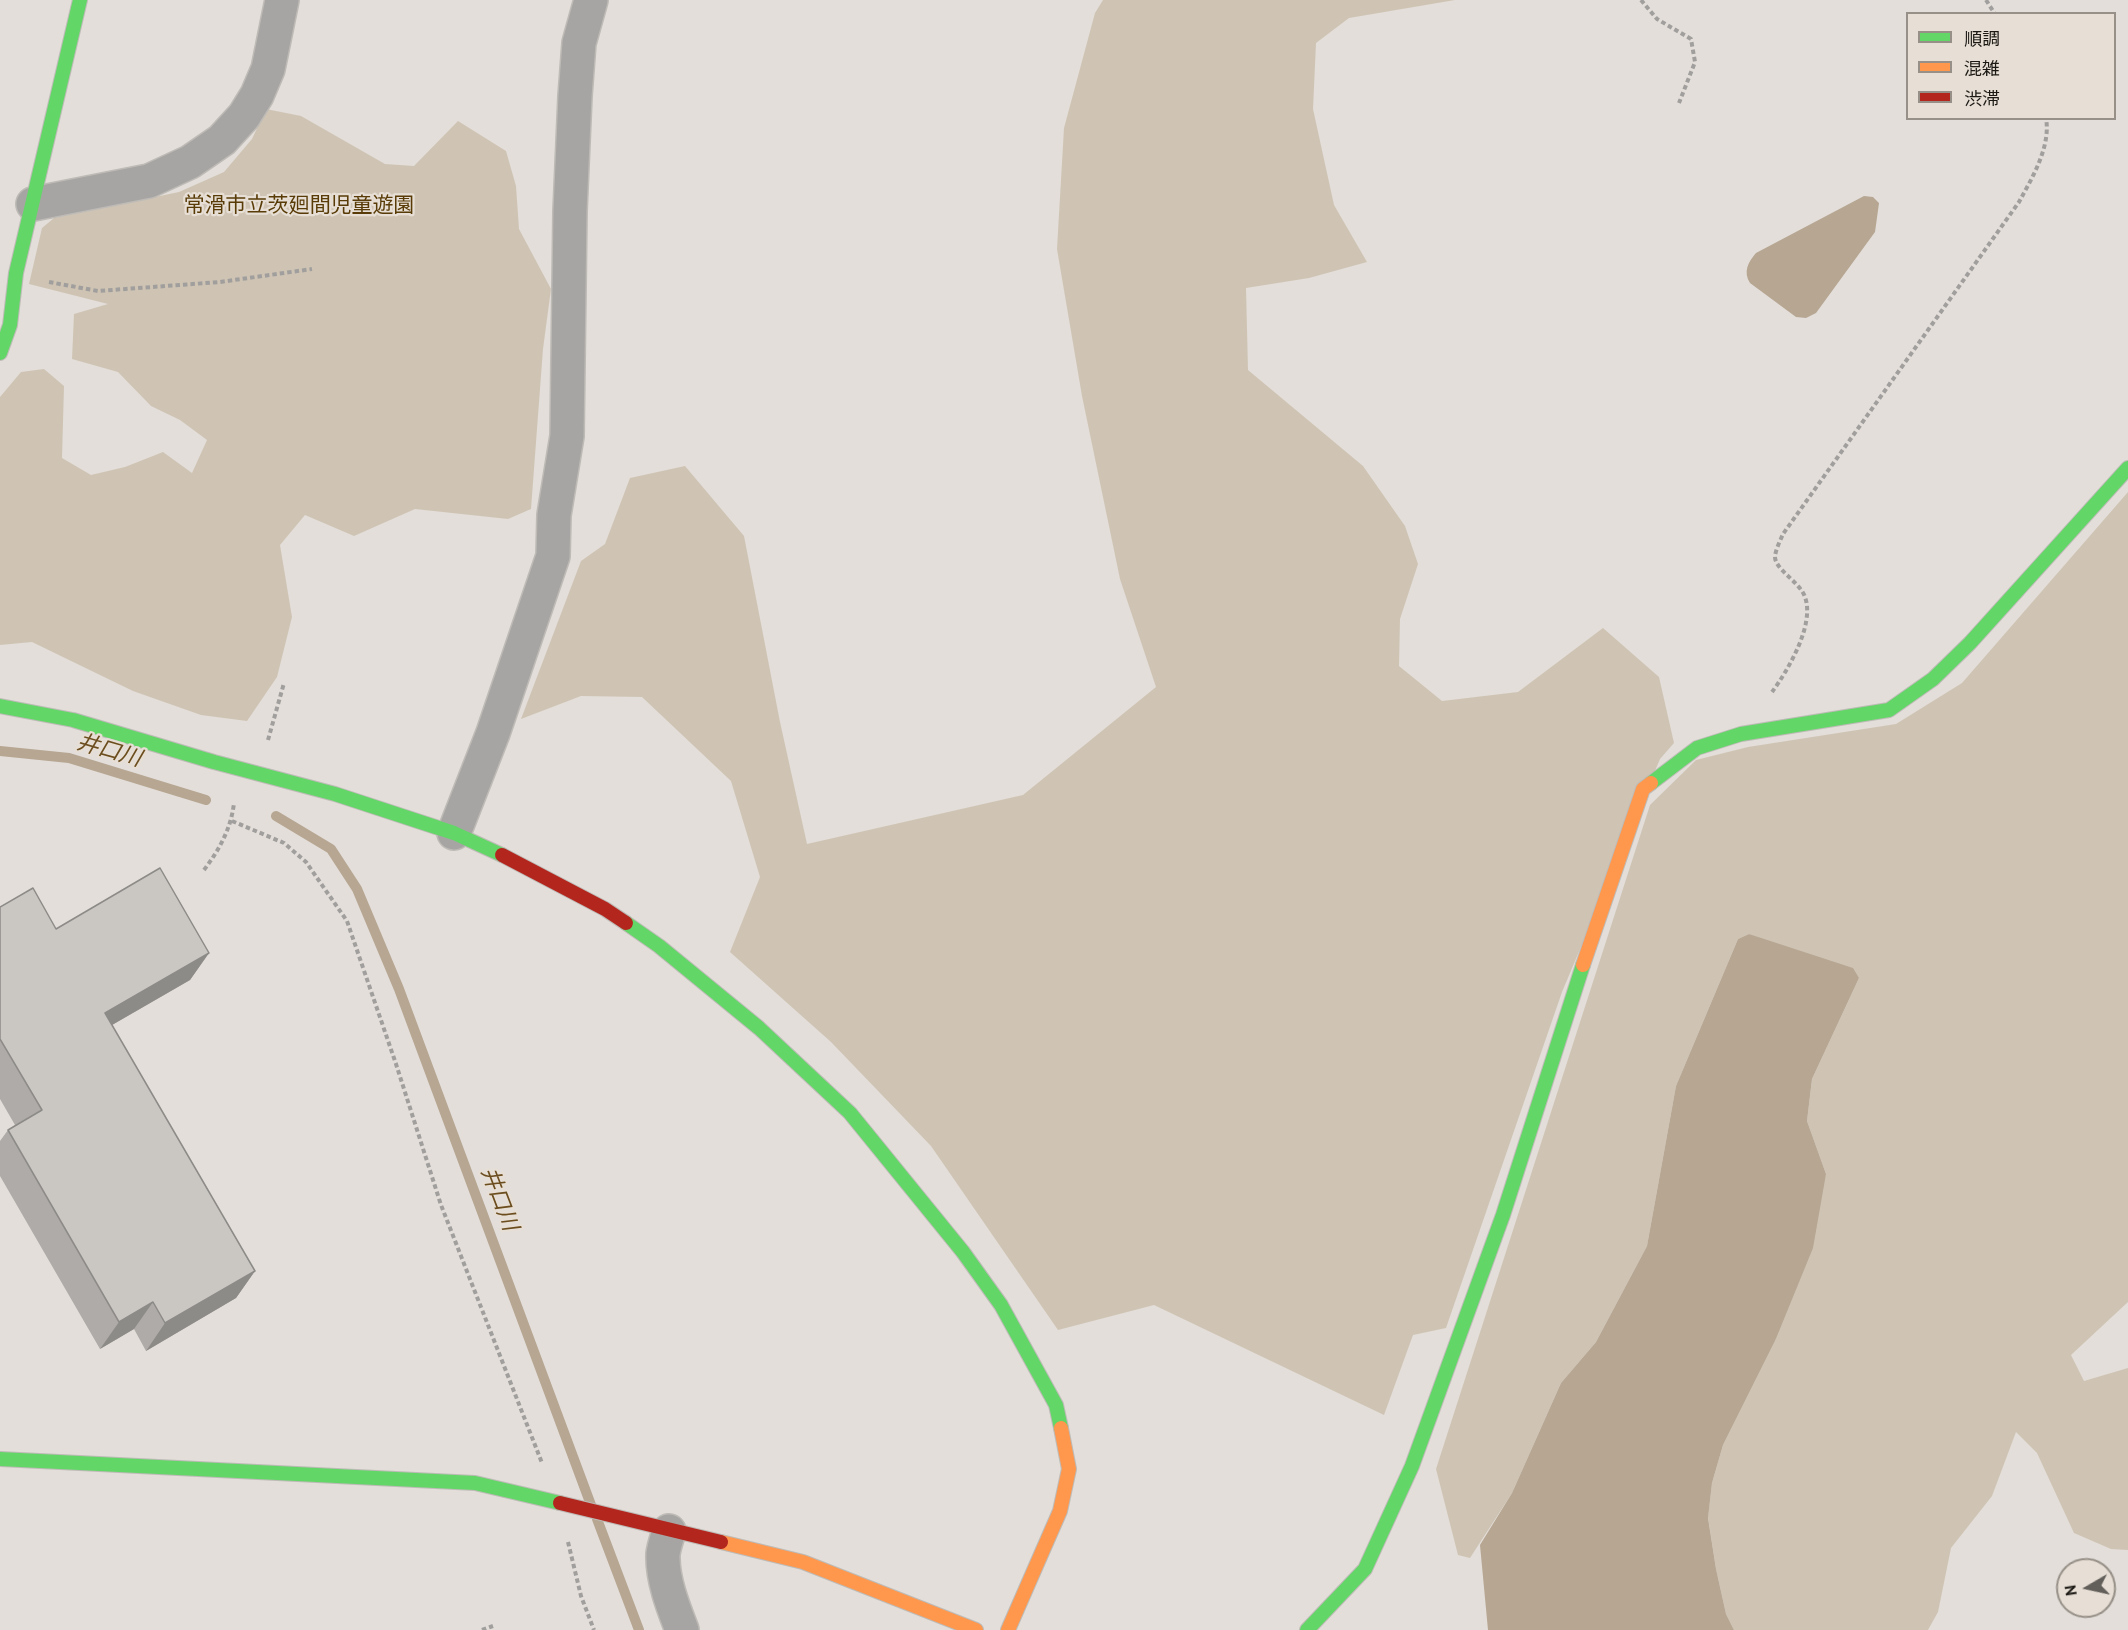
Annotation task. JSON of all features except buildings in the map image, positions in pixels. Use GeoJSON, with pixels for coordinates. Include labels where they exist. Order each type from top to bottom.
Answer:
{"type":"FeatureCollection","features":[{"type":"Feature","properties":{"kind":"street"},"geometry":{"type":"LineString","coordinates":[[0,352],[10,325],[13,258],[33,204],[80,0]]}},
{"type":"Feature","properties":{"kind":"street"},"geometry":{"type":"LineString","coordinates":[[33,204],[149,182],[190,162],[222,140],[244,116],[257,95],[268,69],[282,0]]}},
{"type":"Feature","properties":{"kind":"street"},"geometry":{"type":"LineString","coordinates":[[454,833],[493,733],[554,556],[554,515],[567,436],[570,211],[575,96],[579,43],[591,0]]}},
{"type":"Feature","properties":{"kind":"street"},"geometry":{"type":"LineString","coordinates":[[1307,1630],[1365,1569],[1412,1466],[1503,1215],[1568,1010],[1643,789],[1697,748],[1741,734],[1888,710],[1933,679],[1970,643],[2128,468]]}},
{"type":"Feature","properties":{"kind":"street"},"geometry":{"type":"LineString","coordinates":[[0,706],[73,720],[239,769],[335,794],[454,833],[514,861],[605,909],[659,946],[759,1028],[850,1113],[963,1252],[1001,1305],[1056,1405],[1069,1469],[1060,1511],[1008,1630]]}},
{"type":"Feature","properties":{"kind":"street"},"geometry":{"type":"LineString","coordinates":[[0,1459],[476,1483],[803,1562],[976,1630]]}},
{"type":"Feature","properties":{"kind":"street"},"geometry":{"type":"LineString","coordinates":[[669,1531],[663,1552],[664,1565],[674,1610],[682,1630]]}},
{"type":"Feature","properties":{"kind":"path"},"geometry":{"type":"LineString","coordinates":[[1641,0],[1657,19],[1691,39],[1695,62],[1679,103]]}},
{"type":"Feature","properties":{"kind":"path"},"geometry":{"type":"LineString","coordinates":[[1741,734],[1779,683],[1800,644],[1807,620],[1805,597],[1795,581],[1777,566],[1775,557],[1783,534],[2019,202],[2033,177],[2042,152],[2046,120]]}},
{"type":"Feature","properties":{"kind":"path"},"geometry":{"type":"LineString","coordinates":[[13,258],[65,286],[98,291],[220,282],[312,270]]}},
{"type":"Feature","properties":{"kind":"path"},"geometry":{"type":"LineString","coordinates":[[258,773],[284,683]]}},
{"type":"Feature","properties":{"kind":"path"},"geometry":{"type":"LineString","coordinates":[[204,870],[217,854],[232,821],[239,769]]}},
{"type":"Feature","properties":{"kind":"path"},"geometry":{"type":"LineString","coordinates":[[232,821],[284,843],[306,862],[347,921],[441,1205],[558,1502],[581,1596],[594,1630]]}},
{"type":"Feature","properties":{"kind":"path"},"geometry":{"type":"LineString","coordinates":[[482,1630],[493,1626]]}},
{"type":"Feature","properties":{"kind":"green space"},"geometry":{"type":"Polygon","coordinates":[[[1103,0],[1455,0],[1349,18],[1316,43],[1313,109],[1334,205],[1367,262],[1309,278],[1246,288],[1248,370],[1363,466],[1405,526],[1418,564],[1400,619],[1399,666],[1442,701],[1518,692],[1603,628],[1659,677],[1674,743],[1660,759],[1562,992],[1446,1328],[1413,1335],[1384,1415],[1154,1305],[1058,1330],[931,1146],[831,1042],[730,952],[760,877],[731,781],[642,697],[581,696],[521,719],[581,561],[605,544],[630,478],[685,466],[744,536],[780,722],[807,844],[1023,795],[1156,687],[1120,579],[1082,396],[1057,249],[1064,128],[1095,13],[1103,0]]]}},
{"type":"Feature","properties":{"kind":"green space","name":"常滑市立茨廻間児童遊園"},"geometry":{"type":"Polygon","coordinates":[[[266,109],[301,116],[385,164],[414,166],[458,121],[506,151],[516,186],[519,229],[551,289],[543,349],[531,509],[508,519],[415,509],[354,536],[305,515],[280,545],[292,617],[277,677],[247,721],[201,715],[133,691],[32,642],[0,645],[0,397],[21,372],[44,369],[64,386],[62,458],[91,475],[125,467],[163,452],[192,473],[207,440],[180,420],[151,406],[118,372],[72,359],[74,314],[108,304],[29,284],[42,228],[54,218],[179,192],[224,172],[252,139],[266,109]]]}},
{"type":"Feature","properties":{"kind":"green space"},"geometry":{"type":"Polygon","coordinates":[[[2128,492],[2128,1302],[2071,1355],[2084,1381],[2128,1368],[2128,1550],[2111,1549],[2074,1533],[2037,1453],[2016,1432],[1992,1496],[1951,1548],[1938,1612],[1928,1630],[1734,1630],[1726,1614],[1708,1517],[1712,1483],[1723,1445],[1775,1341],[1826,1174],[1807,1121],[1812,1079],[1859,978],[1749,934],[1738,939],[1676,1086],[1647,1246],[1596,1342],[1561,1383],[1512,1493],[1470,1558],[1458,1555],[1436,1469],[1650,805],[1696,760],[1748,747],[1896,724],[1962,683],[2128,492]]]}},
{"type":"Feature","properties":{"kind":"shaded area"},"geometry":{"type":"Polygon","coordinates":[[[1864,196],[1873,197],[1879,203],[1875,232],[1816,313],[1806,318],[1796,317],[1750,283],[1747,267],[1756,253],[1864,196]]]}},
{"type":"Feature","properties":{"kind":"shaded area"},"geometry":{"type":"Polygon","coordinates":[[[1749,934],[1853,968],[1859,978],[1812,1079],[1807,1121],[1826,1174],[1813,1248],[1775,1341],[1723,1445],[1712,1483],[1708,1518],[1726,1614],[1734,1630],[1488,1630],[1480,1545],[1512,1493],[1561,1383],[1596,1342],[1647,1246],[1676,1086],[1738,939],[1749,934]]]}},
{"type":"Feature","properties":{"kind":"waterway","name":"井口川"},"geometry":{"type":"LineString","coordinates":[[0,751],[69,758],[206,800]]}},
{"type":"Feature","properties":{"kind":"waterway","name":"井口川"},"geometry":{"type":"LineString","coordinates":[[276,816],[331,849],[357,889],[399,989],[591,1505]]}},
{"type":"Feature","properties":{"kind":"waterway","name":"井口川"},"geometry":{"type":"LineString","coordinates":[[597,1519],[639,1630]]}},
{"type":"Feature","properties":{"kind":"traffic: fast"},"geometry":{"type":"LineString","coordinates":[[0,353],[10,325],[16,273],[80,0]]}},
{"type":"Feature","properties":{"kind":"traffic: fast"},"geometry":{"type":"LineString","coordinates":[[1651,783],[1697,748],[1741,734],[1889,710],[1933,679],[1970,643],[2128,468]]}},
{"type":"Feature","properties":{"kind":"traffic: fast"},"geometry":{"type":"LineString","coordinates":[[0,706],[73,720],[214,762],[335,794],[454,833],[502,855]]}},
{"type":"Feature","properties":{"kind":"traffic: fast"},"geometry":{"type":"LineString","coordinates":[[626,923],[659,946],[759,1028],[850,1113],[963,1252],[1001,1305],[1056,1405],[1061,1428]]}},
{"type":"Feature","properties":{"kind":"traffic: fast"},"geometry":{"type":"LineString","coordinates":[[1307,1630],[1365,1569],[1412,1466],[1503,1215],[1583,965]]}},
{"type":"Feature","properties":{"kind":"traffic: fast"},"geometry":{"type":"LineString","coordinates":[[0,1459],[475,1483],[560,1503]]}},
{"type":"Feature","properties":{"kind":"traffic: slow"},"geometry":{"type":"LineString","coordinates":[[1583,965],[1643,789],[1651,783]]}},
{"type":"Feature","properties":{"kind":"traffic: slow"},"geometry":{"type":"LineString","coordinates":[[1008,1630],[1060,1511],[1069,1469],[1061,1428]]}},
{"type":"Feature","properties":{"kind":"traffic: slow"},"geometry":{"type":"LineString","coordinates":[[721,1542],[803,1562],[976,1630]]}},
{"type":"Feature","properties":{"kind":"traffic: jam"},"geometry":{"type":"LineString","coordinates":[[502,855],[605,909],[626,923]]}},
{"type":"Feature","properties":{"kind":"traffic: jam"},"geometry":{"type":"LineString","coordinates":[[560,1503],[721,1542]]}}]}
